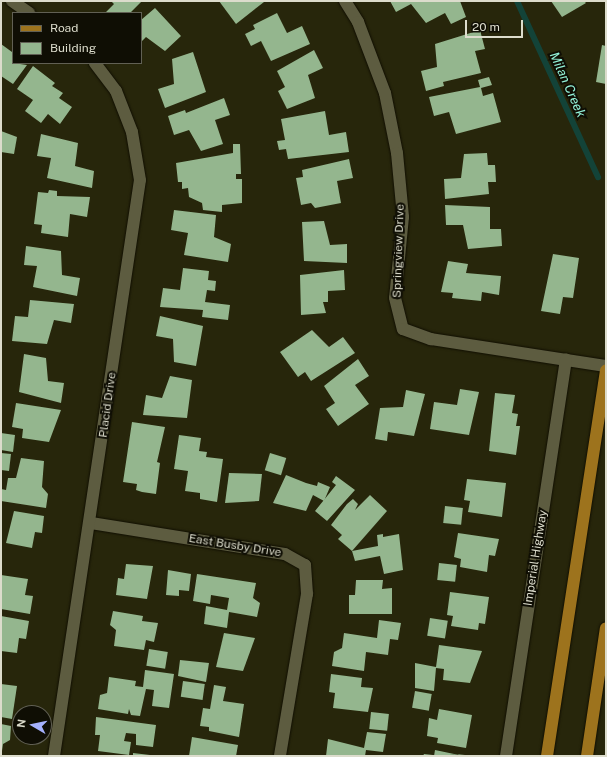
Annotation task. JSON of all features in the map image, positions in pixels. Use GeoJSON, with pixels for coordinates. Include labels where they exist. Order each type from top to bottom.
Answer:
{"type":"FeatureCollection","features":[{"type":"Feature","properties":{"kind":"main road"},"geometry":{"type":"LineString","coordinates":[[547,756],[606,370]]}},
{"type":"Feature","properties":{"kind":"main road"},"geometry":{"type":"LineString","coordinates":[[587,756],[606,628]]}},
{"type":"Feature","properties":{"kind":"street"},"geometry":{"type":"LineString","coordinates":[[12,1],[28,12]]}},
{"type":"Feature","properties":{"kind":"street","name":"Springview Drive"},"geometry":{"type":"LineString","coordinates":[[345,1],[358,22],[386,93],[397,153],[403,217],[395,298],[403,328],[431,339],[606,366]]}},
{"type":"Feature","properties":{"kind":"street","name":"Placid Drive"},"geometry":{"type":"LineString","coordinates":[[54,756],[91,523],[140,180],[132,132],[116,91],[96,64]]}},
{"type":"Feature","properties":{"kind":"street","name":"Imperial Highway"},"geometry":{"type":"LineString","coordinates":[[506,756],[566,360]]}},
{"type":"Feature","properties":{"kind":"street","name":"East Busby Drive"},"geometry":{"type":"LineString","coordinates":[[91,523],[285,554],[305,565],[306,594],[280,756]]}},
{"type":"Feature","properties":{"kind":"building"},"geometry":{"type":"Polygon","coordinates":[[[111,1],[142,1],[131,12],[106,12],[114,4],[111,1]]]}},
{"type":"Feature","properties":{"kind":"building"},"geometry":{"type":"Polygon","coordinates":[[[219,1],[263,1],[264,2],[236,24],[219,1]]]}},
{"type":"Feature","properties":{"kind":"building"},"geometry":{"type":"Polygon","coordinates":[[[390,1],[460,1],[466,17],[451,24],[445,13],[426,23],[411,4],[396,12],[390,1]]]}},
{"type":"Feature","properties":{"kind":"building"},"geometry":{"type":"Polygon","coordinates":[[[551,1],[584,1],[586,3],[562,17],[551,1]]]}},
{"type":"Feature","properties":{"kind":"building"},"geometry":{"type":"Polygon","coordinates":[[[155,8],[181,36],[165,51],[146,37],[142,41],[142,19],[155,8]]]}},
{"type":"Feature","properties":{"kind":"building"},"geometry":{"type":"Polygon","coordinates":[[[277,13],[287,33],[302,26],[310,44],[271,61],[261,41],[251,46],[245,34],[255,29],[253,25],[277,13]]]}},
{"type":"Feature","properties":{"kind":"building"},"geometry":{"type":"Polygon","coordinates":[[[480,30],[485,49],[475,51],[481,73],[443,82],[444,86],[426,91],[421,71],[437,67],[435,44],[480,30]]]}},
{"type":"Feature","properties":{"kind":"building"},"geometry":{"type":"Polygon","coordinates":[[[1,44],[12,52],[12,64],[27,65],[13,84],[1,76],[1,44]]]}},
{"type":"Feature","properties":{"kind":"building"},"geometry":{"type":"Polygon","coordinates":[[[602,45],[606,46],[606,84],[596,82],[602,45]]]}},
{"type":"Feature","properties":{"kind":"building"},"geometry":{"type":"Polygon","coordinates":[[[314,50],[323,68],[308,75],[315,98],[287,109],[278,91],[285,87],[277,71],[314,50]]]}},
{"type":"Feature","properties":{"kind":"building"},"geometry":{"type":"Polygon","coordinates":[[[193,52],[206,92],[165,108],[158,89],[174,84],[172,59],[193,52]]]}},
{"type":"Feature","properties":{"kind":"building"},"geometry":{"type":"Polygon","coordinates":[[[33,66],[55,83],[52,86],[63,93],[59,98],[72,107],[60,124],[48,114],[41,123],[25,111],[33,100],[17,89],[33,66]]]}},
{"type":"Feature","properties":{"kind":"building"},"geometry":{"type":"Polygon","coordinates":[[[489,77],[492,85],[481,88],[483,96],[493,93],[501,122],[456,134],[449,112],[434,116],[429,97],[480,87],[478,80],[489,77]]]}},
{"type":"Feature","properties":{"kind":"building"},"geometry":{"type":"Polygon","coordinates":[[[224,98],[230,115],[215,120],[223,144],[201,151],[189,130],[174,135],[168,116],[185,110],[186,113],[224,98]]]}},
{"type":"Feature","properties":{"kind":"building"},"geometry":{"type":"Polygon","coordinates":[[[325,111],[329,135],[346,132],[349,152],[288,159],[286,149],[279,150],[277,141],[285,140],[281,119],[325,111]]]}},
{"type":"Feature","properties":{"kind":"building"},"geometry":{"type":"Polygon","coordinates":[[[1,131],[17,137],[14,154],[1,152],[1,131]]]}},
{"type":"Feature","properties":{"kind":"building"},"geometry":{"type":"Polygon","coordinates":[[[41,134],[78,143],[75,166],[94,171],[92,188],[47,178],[51,158],[37,156],[41,134]]]}},
{"type":"Feature","properties":{"kind":"building"},"geometry":{"type":"Polygon","coordinates":[[[233,144],[240,144],[241,174],[236,174],[236,179],[242,179],[242,203],[222,205],[222,212],[203,210],[202,203],[189,197],[188,188],[182,189],[182,182],[178,182],[176,163],[233,153],[233,144]]]}},
{"type":"Feature","properties":{"kind":"building"},"geometry":{"type":"Polygon","coordinates":[[[487,153],[488,165],[495,165],[496,182],[488,182],[489,194],[445,199],[444,179],[461,178],[464,154],[487,153]]]}},
{"type":"Feature","properties":{"kind":"building"},"geometry":{"type":"Polygon","coordinates":[[[349,159],[353,178],[337,181],[341,203],[315,208],[311,203],[301,205],[296,178],[303,177],[302,170],[349,159]]]}},
{"type":"Feature","properties":{"kind":"building"},"geometry":{"type":"Polygon","coordinates":[[[49,190],[57,191],[57,196],[90,197],[87,217],[70,214],[68,237],[41,233],[42,225],[34,224],[38,192],[48,193],[49,190]]]}},
{"type":"Feature","properties":{"kind":"building"},"geometry":{"type":"Polygon","coordinates":[[[445,205],[490,207],[490,229],[501,229],[502,246],[468,249],[463,225],[446,225],[445,205]]]}},
{"type":"Feature","properties":{"kind":"building"},"geometry":{"type":"Polygon","coordinates":[[[174,210],[216,215],[214,237],[231,244],[228,262],[184,255],[188,233],[171,230],[174,210]]]}},
{"type":"Feature","properties":{"kind":"building"},"geometry":{"type":"Polygon","coordinates":[[[324,221],[330,245],[347,244],[347,263],[304,261],[302,222],[324,221]]]}},
{"type":"Feature","properties":{"kind":"building"},"geometry":{"type":"Polygon","coordinates":[[[26,246],[61,251],[62,275],[80,278],[77,296],[33,287],[37,266],[24,265],[26,246]]]}},
{"type":"Feature","properties":{"kind":"building"},"geometry":{"type":"Polygon","coordinates":[[[553,254],[579,258],[573,298],[563,297],[560,314],[541,311],[553,254]]]}},
{"type":"Feature","properties":{"kind":"building"},"geometry":{"type":"Polygon","coordinates":[[[448,261],[468,264],[466,273],[501,276],[499,295],[482,292],[481,301],[452,298],[453,293],[441,292],[448,261]]]}},
{"type":"Feature","properties":{"kind":"building"},"geometry":{"type":"Polygon","coordinates":[[[183,268],[209,271],[208,280],[216,281],[215,291],[207,290],[205,302],[230,305],[228,320],[202,317],[203,310],[160,307],[163,288],[180,290],[183,268]]]}},
{"type":"Feature","properties":{"kind":"building"},"geometry":{"type":"Polygon","coordinates":[[[344,270],[345,290],[328,291],[328,302],[323,302],[326,313],[301,315],[300,275],[344,270]]]}},
{"type":"Feature","properties":{"kind":"building"},"geometry":{"type":"Polygon","coordinates":[[[30,300],[74,304],[71,323],[54,320],[47,344],[12,341],[15,316],[28,317],[30,300]]]}},
{"type":"Feature","properties":{"kind":"building"},"geometry":{"type":"Polygon","coordinates":[[[160,316],[203,326],[196,366],[174,362],[173,339],[156,336],[160,316]]]}},
{"type":"Feature","properties":{"kind":"building"},"geometry":{"type":"Polygon","coordinates":[[[312,330],[329,347],[343,337],[355,353],[311,381],[305,372],[298,377],[280,352],[312,330]]]}},
{"type":"Feature","properties":{"kind":"building"},"geometry":{"type":"Polygon","coordinates":[[[24,354],[46,358],[48,381],[64,383],[61,403],[19,392],[24,354]]]}},
{"type":"Feature","properties":{"kind":"building"},"geometry":{"type":"Polygon","coordinates":[[[358,359],[369,376],[355,385],[369,404],[338,426],[326,409],[335,403],[324,386],[358,359]]]}},
{"type":"Feature","properties":{"kind":"building"},"geometry":{"type":"Polygon","coordinates":[[[170,376],[192,380],[187,418],[143,415],[146,395],[162,398],[170,376]]]}},
{"type":"Feature","properties":{"kind":"building"},"geometry":{"type":"Polygon","coordinates":[[[460,389],[479,392],[469,435],[430,429],[434,402],[457,405],[460,389]]]}},
{"type":"Feature","properties":{"kind":"building"},"geometry":{"type":"Polygon","coordinates":[[[406,390],[425,394],[414,436],[388,432],[387,441],[375,439],[380,408],[403,407],[406,390]]]}},
{"type":"Feature","properties":{"kind":"building"},"geometry":{"type":"Polygon","coordinates":[[[495,393],[515,395],[512,413],[518,414],[516,426],[520,426],[516,455],[489,451],[495,393]]]}},
{"type":"Feature","properties":{"kind":"building"},"geometry":{"type":"Polygon","coordinates":[[[16,403],[61,410],[49,442],[22,438],[23,429],[12,427],[16,403]]]}},
{"type":"Feature","properties":{"kind":"building"},"geometry":{"type":"Polygon","coordinates":[[[132,422],[165,427],[157,462],[160,463],[156,494],[136,490],[137,484],[123,482],[132,422]]]}},
{"type":"Feature","properties":{"kind":"building"},"geometry":{"type":"Polygon","coordinates":[[[1,433],[15,435],[13,452],[1,450],[1,433]]]}},
{"type":"Feature","properties":{"kind":"building"},"geometry":{"type":"Polygon","coordinates":[[[179,435],[201,438],[199,451],[207,452],[206,457],[223,459],[217,502],[200,499],[200,493],[185,491],[188,471],[174,469],[179,435]]]}},
{"type":"Feature","properties":{"kind":"building"},"geometry":{"type":"Polygon","coordinates":[[[1,453],[11,454],[9,471],[1,470],[1,453]]]}},
{"type":"Feature","properties":{"kind":"building"},"geometry":{"type":"Polygon","coordinates":[[[270,453],[286,458],[281,475],[265,470],[270,453]]]}},
{"type":"Feature","properties":{"kind":"building"},"geometry":{"type":"Polygon","coordinates":[[[21,458],[44,461],[42,487],[48,494],[46,508],[1,501],[1,489],[6,490],[8,478],[16,478],[21,458]]]}},
{"type":"Feature","properties":{"kind":"building"},"geometry":{"type":"Polygon","coordinates":[[[229,473],[262,474],[259,501],[225,503],[229,473]]]}},
{"type":"Feature","properties":{"kind":"building"},"geometry":{"type":"Polygon","coordinates":[[[286,475],[317,486],[318,482],[330,487],[324,501],[313,495],[306,511],[273,503],[286,475]]]}},
{"type":"Feature","properties":{"kind":"building"},"geometry":{"type":"Polygon","coordinates":[[[336,476],[355,490],[327,521],[315,511],[336,485],[332,482],[336,476]]]}},
{"type":"Feature","properties":{"kind":"building"},"geometry":{"type":"Polygon","coordinates":[[[467,479],[506,483],[502,517],[468,512],[470,501],[464,500],[467,479]]]}},
{"type":"Feature","properties":{"kind":"building"},"geometry":{"type":"Polygon","coordinates":[[[370,495],[387,511],[352,551],[338,539],[342,535],[331,525],[347,504],[353,499],[358,504],[355,510],[370,495]]]}},
{"type":"Feature","properties":{"kind":"building"},"geometry":{"type":"Polygon","coordinates":[[[445,506],[463,508],[461,525],[443,523],[445,506]]]}},
{"type":"Feature","properties":{"kind":"building"},"geometry":{"type":"Polygon","coordinates":[[[14,511],[44,516],[42,533],[35,532],[32,548],[6,543],[14,511]]]}},
{"type":"Feature","properties":{"kind":"building"},"geometry":{"type":"Polygon","coordinates":[[[458,533],[499,539],[495,556],[489,555],[487,572],[460,567],[461,559],[454,557],[458,533]]]}},
{"type":"Feature","properties":{"kind":"building"},"geometry":{"type":"Polygon","coordinates":[[[383,534],[383,537],[399,534],[403,570],[384,574],[380,556],[355,561],[352,551],[378,546],[377,535],[383,534]]]}},
{"type":"Feature","properties":{"kind":"building"},"geometry":{"type":"Polygon","coordinates":[[[439,563],[457,565],[455,582],[437,580],[439,563]]]}},
{"type":"Feature","properties":{"kind":"building"},"geometry":{"type":"Polygon","coordinates":[[[126,564],[153,566],[147,599],[116,595],[118,578],[124,579],[126,564]]]}},
{"type":"Feature","properties":{"kind":"building"},"geometry":{"type":"Polygon","coordinates":[[[168,570],[191,574],[189,591],[179,590],[179,596],[166,595],[168,570]]]}},
{"type":"Feature","properties":{"kind":"building"},"geometry":{"type":"Polygon","coordinates":[[[197,574],[256,583],[253,598],[260,603],[257,617],[229,612],[227,628],[204,624],[206,606],[227,610],[229,598],[211,595],[210,604],[193,601],[197,574]]]}},
{"type":"Feature","properties":{"kind":"building"},"geometry":{"type":"Polygon","coordinates":[[[1,575],[28,579],[25,595],[33,596],[30,614],[1,609],[1,575]]]}},
{"type":"Feature","properties":{"kind":"building"},"geometry":{"type":"Polygon","coordinates":[[[356,580],[383,580],[382,589],[392,588],[392,614],[349,614],[349,595],[355,595],[356,580]]]}},
{"type":"Feature","properties":{"kind":"building"},"geometry":{"type":"Polygon","coordinates":[[[450,592],[489,597],[485,624],[479,623],[478,630],[451,626],[453,616],[447,615],[450,592]]]}},
{"type":"Feature","properties":{"kind":"building"},"geometry":{"type":"Polygon","coordinates":[[[113,611],[143,616],[142,621],[158,623],[154,642],[146,640],[144,650],[114,646],[116,630],[110,625],[113,611]]]}},
{"type":"Feature","properties":{"kind":"building"},"geometry":{"type":"Polygon","coordinates":[[[1,616],[29,621],[26,639],[19,638],[17,653],[1,651],[1,616]]]}},
{"type":"Feature","properties":{"kind":"building"},"geometry":{"type":"Polygon","coordinates":[[[430,618],[448,621],[445,639],[427,636],[430,618]]]}},
{"type":"Feature","properties":{"kind":"building"},"geometry":{"type":"Polygon","coordinates":[[[379,620],[401,623],[398,640],[390,639],[388,655],[366,652],[364,671],[332,666],[334,652],[342,648],[344,633],[377,638],[379,620]]]}},
{"type":"Feature","properties":{"kind":"building"},"geometry":{"type":"Polygon","coordinates":[[[224,633],[255,638],[243,671],[216,667],[224,633]]]}},
{"type":"Feature","properties":{"kind":"building"},"geometry":{"type":"Polygon","coordinates":[[[439,645],[482,651],[470,683],[443,680],[444,669],[436,668],[434,691],[415,688],[415,663],[436,667],[439,645]]]}},
{"type":"Feature","properties":{"kind":"building"},"geometry":{"type":"Polygon","coordinates":[[[149,649],[168,652],[165,669],[146,666],[149,649]]]}},
{"type":"Feature","properties":{"kind":"building"},"geometry":{"type":"Polygon","coordinates":[[[180,660],[209,663],[206,682],[178,676],[180,660]]]}},
{"type":"Feature","properties":{"kind":"building"},"geometry":{"type":"Polygon","coordinates":[[[145,670],[174,674],[169,708],[152,706],[154,690],[146,689],[140,716],[131,715],[129,709],[128,714],[98,709],[100,695],[107,693],[109,677],[136,681],[135,686],[143,687],[145,670]]]}},
{"type":"Feature","properties":{"kind":"building"},"geometry":{"type":"Polygon","coordinates":[[[331,674],[362,678],[361,687],[373,688],[368,712],[333,708],[335,693],[329,692],[331,674]]]}},
{"type":"Feature","properties":{"kind":"building"},"geometry":{"type":"Polygon","coordinates":[[[183,681],[205,684],[203,700],[181,697],[183,681]]]}},
{"type":"Feature","properties":{"kind":"building"},"geometry":{"type":"Polygon","coordinates":[[[1,684],[17,686],[14,705],[12,705],[12,719],[1,717],[1,684]]]}},
{"type":"Feature","properties":{"kind":"building"},"geometry":{"type":"Polygon","coordinates":[[[214,685],[226,687],[223,701],[244,704],[239,737],[209,731],[209,727],[200,726],[203,708],[210,709],[214,685]]]}},
{"type":"Feature","properties":{"kind":"building"},"geometry":{"type":"Polygon","coordinates":[[[415,691],[432,694],[429,711],[412,708],[415,691]]]}},
{"type":"Feature","properties":{"kind":"building"},"geometry":{"type":"Polygon","coordinates":[[[439,709],[472,715],[466,748],[437,743],[438,738],[427,736],[429,718],[437,720],[439,709]]]}},
{"type":"Feature","properties":{"kind":"building"},"geometry":{"type":"Polygon","coordinates":[[[371,712],[389,714],[387,731],[369,729],[371,712]]]}},
{"type":"Feature","properties":{"kind":"building"},"geometry":{"type":"Polygon","coordinates":[[[96,717],[156,725],[153,747],[136,745],[136,734],[126,733],[124,741],[131,742],[129,755],[98,751],[100,735],[95,735],[96,717]]]}},
{"type":"Feature","properties":{"kind":"building"},"geometry":{"type":"Polygon","coordinates":[[[1,724],[11,726],[10,740],[3,744],[2,751],[1,724]]]}},
{"type":"Feature","properties":{"kind":"building"},"geometry":{"type":"Polygon","coordinates":[[[367,732],[386,734],[383,752],[366,750],[365,756],[326,756],[328,739],[364,748],[367,732]]]}},
{"type":"Feature","properties":{"kind":"building"},"geometry":{"type":"Polygon","coordinates":[[[192,737],[238,745],[236,756],[189,756],[192,737]]]}},
{"type":"Feature","properties":{"kind":"building"},"geometry":{"type":"Polygon","coordinates":[[[435,750],[457,755],[434,756],[435,750]]]}},
{"type":"Feature","properties":{"kind":"building"},"geometry":{"type":"Polygon","coordinates":[[[133,753],[150,755],[150,756],[133,756],[133,753]]]}},
{"type":"Feature","properties":{"kind":"building"},"geometry":{"type":"Polygon","coordinates":[[[424,754],[433,755],[433,756],[423,756],[424,754]]]}},
{"type":"Feature","properties":{"kind":"waterway","name":"Milan Creek"},"geometry":{"type":"LineString","coordinates":[[517,1],[598,177]]}}]}
